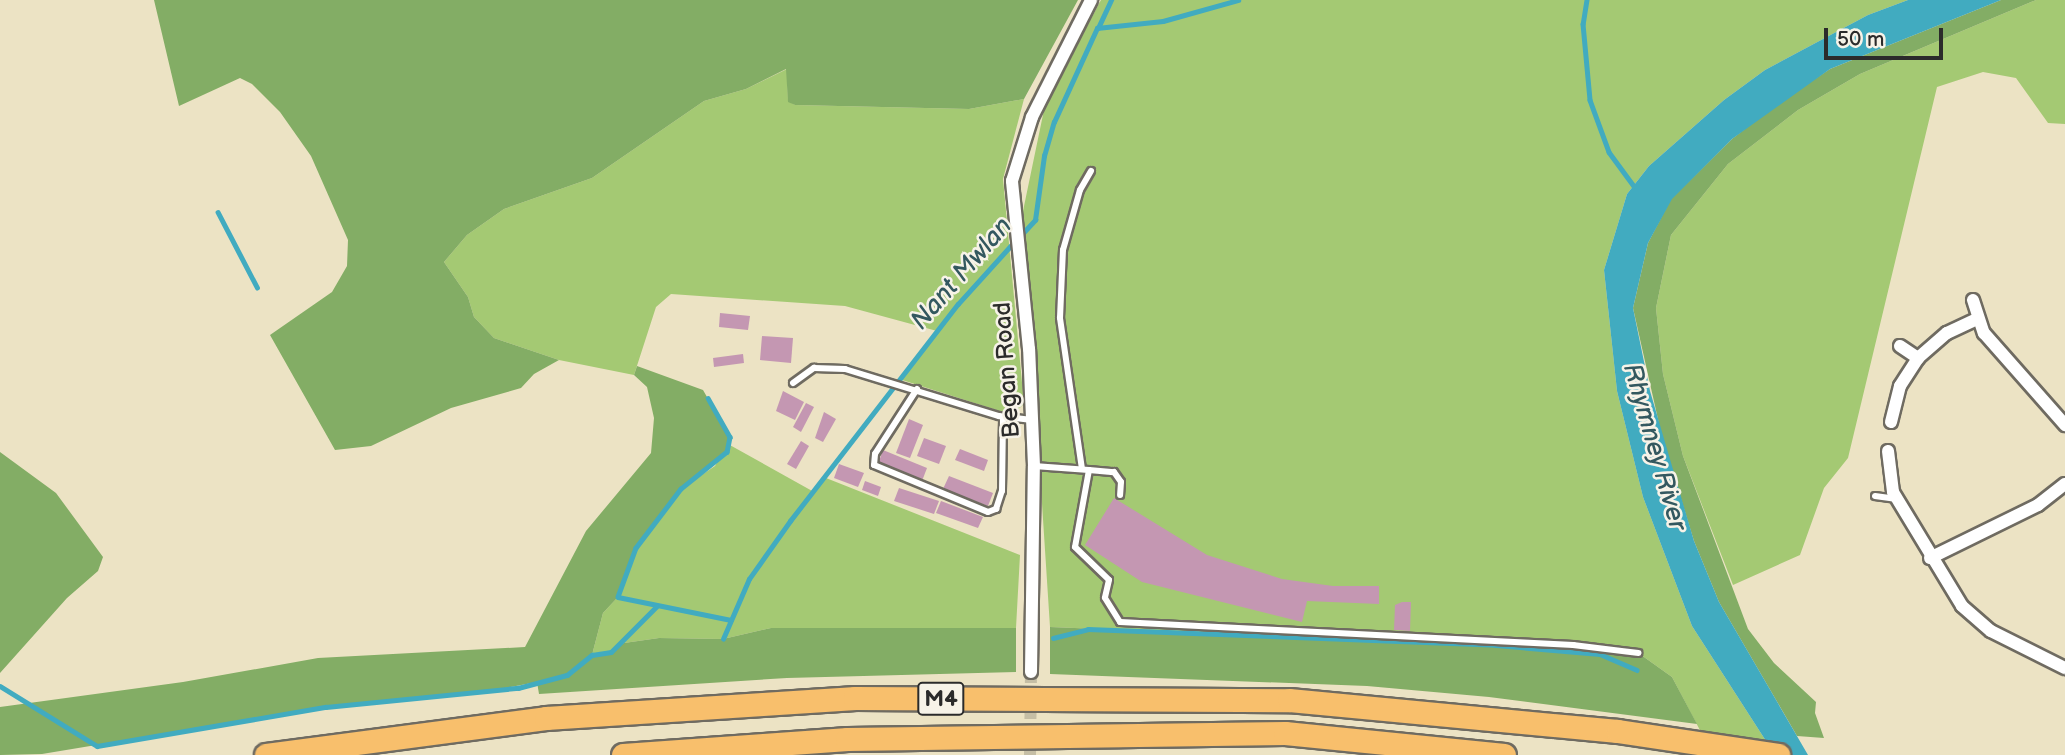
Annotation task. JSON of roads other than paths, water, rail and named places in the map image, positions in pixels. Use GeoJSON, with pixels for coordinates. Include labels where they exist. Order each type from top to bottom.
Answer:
{"type":"FeatureCollection","features":[{"type":"Feature","properties":{"kind":"highway","name":"M4"},"geometry":{"type":"LineString","coordinates":[[266,755],[546,718],[855,698],[1289,700],[1618,731],[1778,755]]}},
{"type":"Feature","properties":{"kind":"highway","name":"M4"},"geometry":{"type":"LineString","coordinates":[[623,755],[846,739],[1285,733],[1504,755]]}},
{"type":"Feature","properties":{"kind":"street","name":"Began Road"},"geometry":{"type":"LineString","coordinates":[[1031,672],[1034,467],[1012,181],[1032,117],[1091,0]]}},
{"type":"Feature","properties":{"kind":"street"},"geometry":{"type":"LineString","coordinates":[[1973,300],[1984,333],[2064,423]]}},
{"type":"Feature","properties":{"kind":"street"},"geometry":{"type":"LineString","coordinates":[[1891,422],[1900,386],[1918,358],[1947,333],[1977,318]]}},
{"type":"Feature","properties":{"kind":"street"},"geometry":{"type":"LineString","coordinates":[[1900,346],[1918,358]]}},
{"type":"Feature","properties":{"kind":"street"},"geometry":{"type":"LineString","coordinates":[[1888,451],[1897,499],[1930,558],[1962,606],[1991,631],[2065,668]]}},
{"type":"Feature","properties":{"kind":"street"},"geometry":{"type":"LineString","coordinates":[[1930,558],[2017,516],[2065,484]]}},
{"type":"Feature","properties":{"kind":"lane"},"geometry":{"type":"LineString","coordinates":[[1091,171],[1080,190],[1063,250],[1060,318],[1086,470],[1076,547],[1109,580],[1105,598],[1120,622],[1573,645],[1639,653]]}},
{"type":"Feature","properties":{"kind":"lane"},"geometry":{"type":"LineString","coordinates":[[793,383],[814,368],[884,378],[1003,417],[1032,420]]}},
{"type":"Feature","properties":{"kind":"lane"},"geometry":{"type":"LineString","coordinates":[[917,389],[875,454],[874,465],[988,512],[996,509],[1002,491],[1003,417]]}},
{"type":"Feature","properties":{"kind":"lane"},"geometry":{"type":"LineString","coordinates":[[1034,467],[1114,472],[1121,482],[1120,495]]}},
{"type":"Feature","properties":{"kind":"lane"},"geometry":{"type":"LineString","coordinates":[[1875,496],[1897,499]]}},
{"type":"Feature","properties":{"kind":"water","name":"Rhymney River"},"geometry":{"type":"Polygon","coordinates":[[[1908,0],[2001,0],[1830,69],[1732,139],[1672,199],[1648,243],[1633,308],[1650,391],[1694,541],[1719,602],[1808,755],[1775,755],[1692,626],[1643,497],[1617,391],[1604,270],[1627,194],[1649,166],[1724,100],[1765,70],[1868,15],[1908,0]]]}},
{"type":"Feature","properties":{"kind":"waterway"},"geometry":{"type":"LineString","coordinates":[[1098,28],[1111,0]]}},
{"type":"Feature","properties":{"kind":"waterway","name":"Nant Mwlan"},"geometry":{"type":"LineString","coordinates":[[1021,235],[1035,220],[1044,156],[1054,122],[1097,28],[1163,21],[1238,0]]}},
{"type":"Feature","properties":{"kind":"waterway"},"geometry":{"type":"LineString","coordinates":[[1587,0],[1583,24],[1590,100],[1609,152],[1634,186]]}},
{"type":"Feature","properties":{"kind":"waterway"},"geometry":{"type":"LineString","coordinates":[[218,212],[257,287]]}},
{"type":"Feature","properties":{"kind":"waterway","name":"Nant Mwlan"},"geometry":{"type":"LineString","coordinates":[[723,639],[749,579],[790,521],[958,304],[1015,241]]}},
{"type":"Feature","properties":{"kind":"waterway"},"geometry":{"type":"LineString","coordinates":[[708,398],[730,437],[727,452],[681,489],[636,548],[618,597],[731,620]]}},
{"type":"Feature","properties":{"kind":"waterway"},"geometry":{"type":"LineString","coordinates":[[0,686],[97,746],[326,707],[518,688],[567,675],[592,655],[611,652],[656,607]]}},
{"type":"Feature","properties":{"kind":"waterway"},"geometry":{"type":"LineString","coordinates":[[1053,638],[1088,629],[1496,645],[1600,654],[1637,670]]}},
{"type":"Feature","properties":{"kind":"tunnel"},"geometry":{"type":"LineString","coordinates":[[1030,755],[1031,672]]}}]}
